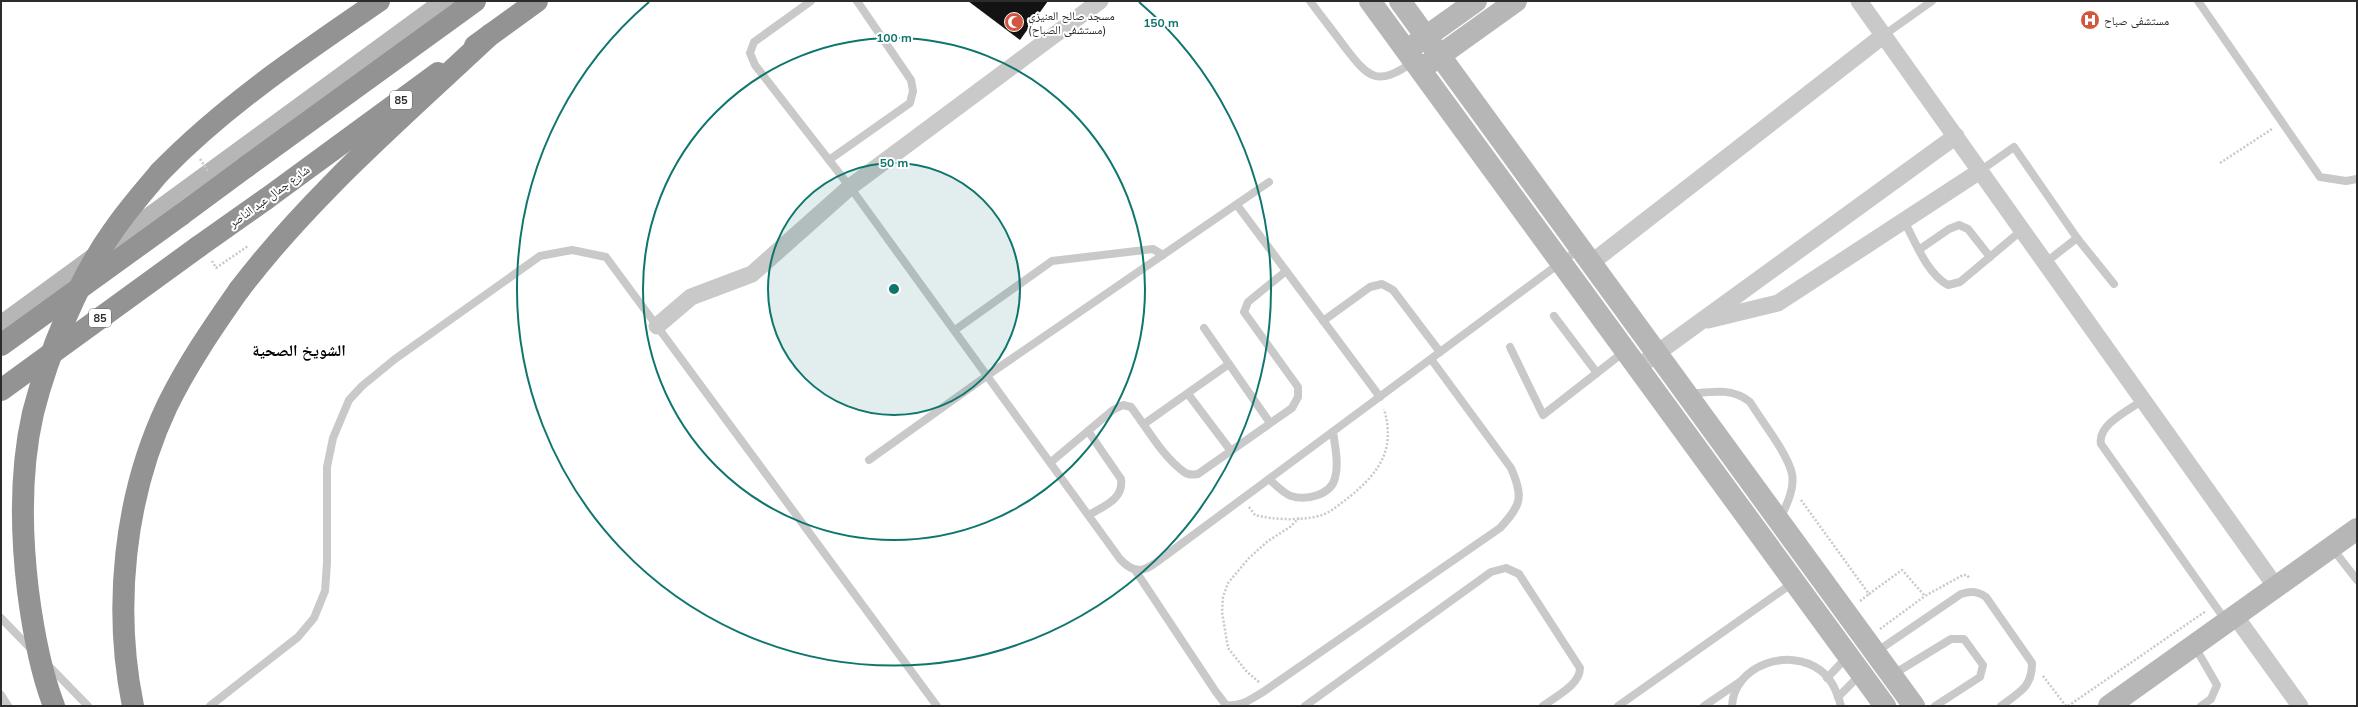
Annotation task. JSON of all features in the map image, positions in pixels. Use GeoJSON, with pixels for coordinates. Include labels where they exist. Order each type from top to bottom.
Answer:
{"type":"FeatureCollection","features":[{"type":"Feature","properties":{"kind":"highway"},"geometry":{"type":"LineString","coordinates":[[54,706],[37,649],[30,606],[23,538],[26,471],[33,413],[59,336],[75,299],[112,232],[135,200],[188,144],[226,111],[270,78],[379,1]]}},
{"type":"Feature","properties":{"kind":"highway"},"geometry":{"type":"LineString","coordinates":[[1,345],[475,1]]}},
{"type":"Feature","properties":{"kind":"highway","name":"شارع جمال عبد الناصر"},"geometry":{"type":"LineString","coordinates":[[1,390],[537,1]]}},
{"type":"Feature","properties":{"kind":"highway"},"geometry":{"type":"LineString","coordinates":[[133,706],[124,650],[123,611],[128,551],[144,468],[167,406],[210,332],[269,250],[306,210],[491,34]]}},
{"type":"Feature","properties":{"kind":"street"},"geometry":{"type":"LineString","coordinates":[[1,326],[447,1]]}},
{"type":"Feature","properties":{"kind":"street"},"geometry":{"type":"LineString","coordinates":[[1,399],[548,1]]}},
{"type":"Feature","properties":{"kind":"street"},"geometry":{"type":"LineString","coordinates":[[657,326],[691,297],[752,274],[850,187],[1100,1]]}},
{"type":"Feature","properties":{"kind":"street"},"geometry":{"type":"LineString","coordinates":[[1370,1],[1885,706]]}},
{"type":"Feature","properties":{"kind":"street"},"geometry":{"type":"LineString","coordinates":[[1400,1],[1779,522],[1876,642],[1891,675],[1914,706]]}},
{"type":"Feature","properties":{"kind":"street"},"geometry":{"type":"LineString","coordinates":[[1414,60],[1426,37],[1476,1]]}},
{"type":"Feature","properties":{"kind":"street"},"geometry":{"type":"LineString","coordinates":[[1414,60],[1440,56],[1516,1]]}},
{"type":"Feature","properties":{"kind":"street"},"geometry":{"type":"LineString","coordinates":[[1859,1],[2276,588]]}},
{"type":"Feature","properties":{"kind":"street"},"geometry":{"type":"LineString","coordinates":[[1585,255],[1884,35]]}},
{"type":"Feature","properties":{"kind":"street"},"geometry":{"type":"LineString","coordinates":[[1465,131],[1484,116]]}},
{"type":"Feature","properties":{"kind":"street"},"geometry":{"type":"LineString","coordinates":[[1632,359],[1657,353],[1956,136]]}},
{"type":"Feature","properties":{"kind":"street"},"geometry":{"type":"LineString","coordinates":[[1700,322],[1778,303],[1980,171]]}},
{"type":"Feature","properties":{"kind":"street"},"geometry":{"type":"LineString","coordinates":[[2109,706],[2357,529]]}},
{"type":"Feature","properties":{"kind":"street"},"geometry":{"type":"LineString","coordinates":[[2231,620],[2300,706]]}},
{"type":"Feature","properties":{"kind":"lane"},"geometry":{"type":"LineString","coordinates":[[811,1],[754,42],[750,53],[755,65],[850,187],[988,375],[1120,559],[1128,567],[1135,570],[1149,568],[1561,262],[1585,255]]}},
{"type":"Feature","properties":{"kind":"lane"},"geometry":{"type":"LineString","coordinates":[[829,160],[910,103],[913,91],[911,80],[856,1]]}},
{"type":"Feature","properties":{"kind":"lane"},"geometry":{"type":"LineString","coordinates":[[1310,1],[1363,71],[1368,74],[1377,76],[1397,74],[1414,60]]}},
{"type":"Feature","properties":{"kind":"lane"},"geometry":{"type":"LineString","coordinates":[[1884,35],[1932,1]]}},
{"type":"Feature","properties":{"kind":"lane"},"geometry":{"type":"LineString","coordinates":[[2198,1],[2320,177],[2346,181],[2357,179]]}},
{"type":"Feature","properties":{"kind":"lane"},"geometry":{"type":"LineString","coordinates":[[1980,171],[2014,147],[2077,238],[2114,284]]}},
{"type":"Feature","properties":{"kind":"lane"},"geometry":{"type":"LineString","coordinates":[[869,460],[988,375],[1269,182]]}},
{"type":"Feature","properties":{"kind":"lane"},"geometry":{"type":"LineString","coordinates":[[1237,205],[1380,397]]}},
{"type":"Feature","properties":{"kind":"lane"},"geometry":{"type":"LineString","coordinates":[[1904,221],[1941,281],[1948,285],[1960,282],[2022,230]]}},
{"type":"Feature","properties":{"kind":"lane"},"geometry":{"type":"LineString","coordinates":[[1920,249],[1949,228],[1959,225],[1968,229],[1990,257]]}},
{"type":"Feature","properties":{"kind":"lane"},"geometry":{"type":"LineString","coordinates":[[2045,263],[2077,238]]}},
{"type":"Feature","properties":{"kind":"lane"},"geometry":{"type":"LineString","coordinates":[[955,330],[1052,261],[1153,249],[1163,255]]}},
{"type":"Feature","properties":{"kind":"lane"},"geometry":{"type":"LineString","coordinates":[[211,706],[298,637],[314,618],[324,592],[327,563],[327,467],[333,438],[349,400],[362,386],[395,359],[540,256],[572,250],[606,257],[937,706]]}},
{"type":"Feature","properties":{"kind":"lane"},"geometry":{"type":"LineString","coordinates":[[1051,462],[1113,410],[1123,405],[1131,407],[1170,458],[1184,472],[1191,475],[1198,474],[1292,408],[1298,397],[1298,387],[1244,312],[1248,302],[1286,271]]}},
{"type":"Feature","properties":{"kind":"lane"},"geometry":{"type":"LineString","coordinates":[[1323,321],[1370,287],[1382,284],[1393,290],[1440,352]]}},
{"type":"Feature","properties":{"kind":"lane"},"geometry":{"type":"LineString","coordinates":[[1554,316],[1597,373]]}},
{"type":"Feature","properties":{"kind":"lane"},"geometry":{"type":"LineString","coordinates":[[1204,328],[1270,423]]}},
{"type":"Feature","properties":{"kind":"lane"},"geometry":{"type":"LineString","coordinates":[[1510,347],[1543,415],[1597,373],[1632,359]]}},
{"type":"Feature","properties":{"kind":"lane"},"geometry":{"type":"LineString","coordinates":[[1135,570],[1226,705],[1244,704],[1268,689],[1500,528],[1517,508],[1520,498],[1517,482],[1511,468],[1431,359]]}},
{"type":"Feature","properties":{"kind":"lane"},"geometry":{"type":"LineString","coordinates":[[1144,424],[1229,364]]}},
{"type":"Feature","properties":{"kind":"lane"},"geometry":{"type":"LineString","coordinates":[[1687,395],[1732,392],[1743,396],[1750,402],[1786,460],[1792,475],[1792,487],[1779,522]]}},
{"type":"Feature","properties":{"kind":"lane"},"geometry":{"type":"LineString","coordinates":[[1188,394],[1231,451]]}},
{"type":"Feature","properties":{"kind":"lane"},"geometry":{"type":"LineString","coordinates":[[2143,400],[2103,430],[2100,438],[2101,444],[2215,605],[2231,620]]}},
{"type":"Feature","properties":{"kind":"lane"},"geometry":{"type":"LineString","coordinates":[[1088,431],[1121,479],[1123,488],[1118,496],[1089,515]]}},
{"type":"Feature","properties":{"kind":"lane"},"geometry":{"type":"LineString","coordinates":[[1269,479],[1292,496],[1318,496],[1324,493],[1335,479],[1336,456],[1332,432]]}},
{"type":"Feature","properties":{"kind":"lane"},"geometry":{"type":"LineString","coordinates":[[2331,547],[2357,580]]}},
{"type":"Feature","properties":{"kind":"lane"},"geometry":{"type":"LineString","coordinates":[[1305,706],[1491,572],[1506,568],[1520,574],[1580,668],[1580,675],[1576,681],[1543,706]]}},
{"type":"Feature","properties":{"kind":"lane"},"geometry":{"type":"LineString","coordinates":[[1618,706],[1794,581]]}},
{"type":"Feature","properties":{"kind":"lane"},"geometry":{"type":"LineString","coordinates":[[1876,642],[1961,594],[1970,591],[1986,597],[2032,663],[2032,676],[2027,686],[2001,706]]}},
{"type":"Feature","properties":{"kind":"lane"},"geometry":{"type":"LineString","coordinates":[[1,618],[88,706]]}},
{"type":"Feature","properties":{"kind":"lane"},"geometry":{"type":"LineString","coordinates":[[1891,675],[1951,639],[1964,639],[1983,665],[1980,677],[1935,706]]}},
{"type":"Feature","properties":{"kind":"lane"},"geometry":{"type":"LineString","coordinates":[[2194,646],[2217,685],[2211,699],[2201,706]]}},
{"type":"Feature","properties":{"kind":"lane"},"geometry":{"type":"LineString","coordinates":[[1827,678],[1848,655]]}},
{"type":"Feature","properties":{"kind":"lane"},"geometry":{"type":"LineString","coordinates":[[1704,706],[1742,681],[1758,666],[1778,659],[1800,660],[1820,670],[1834,686],[1841,706]]}},
{"type":"Feature","properties":{"kind":"lane"},"geometry":{"type":"LineString","coordinates":[[1838,697],[1861,673]]}},
{"type":"Feature","properties":{"kind":"lane"},"geometry":{"type":"LineString","coordinates":[[1732,706],[1732,700],[1742,681]]}},
{"type":"Feature","properties":{"kind":"lane"},"geometry":{"type":"LineString","coordinates":[[1,695],[8,706]]}},
{"type":"Feature","properties":{"kind":"path"},"geometry":{"type":"LineString","coordinates":[[2220,164],[2283,123]]}},
{"type":"Feature","properties":{"kind":"path"},"geometry":{"type":"LineString","coordinates":[[216,268],[255,242]]}},
{"type":"Feature","properties":{"kind":"path"},"geometry":{"type":"LineString","coordinates":[[1792,487],[1869,594]]}},
{"type":"Feature","properties":{"kind":"path"},"geometry":{"type":"LineString","coordinates":[[1268,689],[1247,672],[1228,648],[1222,612],[1223,597],[1228,583],[1250,558],[1268,541],[1290,527],[1299,518]]}},
{"type":"Feature","properties":{"kind":"path"},"geometry":{"type":"LineString","coordinates":[[1856,603],[1902,570],[1925,596]]}},
{"type":"Feature","properties":{"kind":"path"},"geometry":{"type":"LineString","coordinates":[[1876,642],[1925,596],[1963,575],[1967,576],[1986,597]]}},
{"type":"Feature","properties":{"kind":"path"},"geometry":{"type":"LineString","coordinates":[[2032,663],[2067,706],[2215,605]]}},
{"type":"Feature","properties":{"kind":"building","name":"مسجد صالح العنيزي (مستشفى الصباح)"},"geometry":{"type":"Polygon","coordinates":[[[968,1],[1048,1],[1020,40],[968,1]]]}},
{"type":"Feature","properties":{"kind":"place","name":"مستشفى صباح"},"geometry":{"type":"Point","coordinates":[2090,20]}},
{"type":"Feature","properties":{"kind":"place","name":"مسجد صالح العنيزي (مستشفى الصباح)"},"geometry":{"type":"Point","coordinates":[1014,22]}},
{"type":"Feature","properties":{"kind":"district","name":"الشويخ الصحية"},"geometry":{"type":"Point","coordinates":[299,350]}}]}
